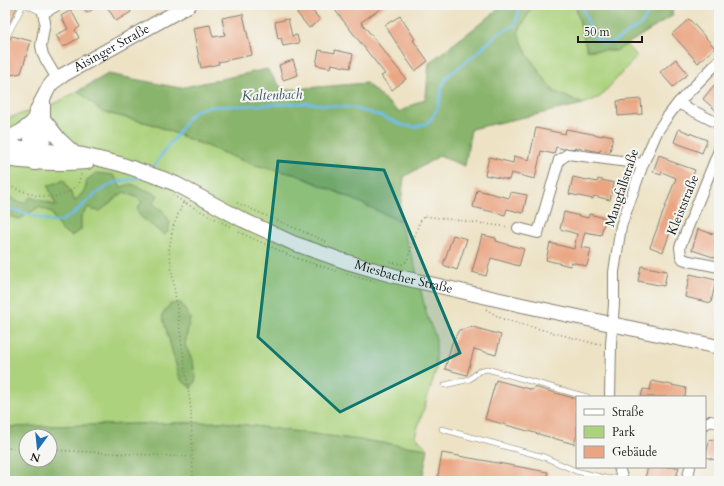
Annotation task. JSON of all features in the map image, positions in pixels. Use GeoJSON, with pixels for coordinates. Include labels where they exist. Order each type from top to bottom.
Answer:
{"type":"FeatureCollection","features":[{"type":"Feature","properties":{"kind":"main road","name":"Aisinger Straße"},"geometry":{"type":"LineString","coordinates":[[36,154],[44,140],[38,121],[43,100],[49,87],[57,79],[189,5]]}},
{"type":"Feature","properties":{"kind":"main road"},"geometry":{"type":"LineString","coordinates":[[5,140],[38,121],[75,154]]}},
{"type":"Feature","properties":{"kind":"main road","name":"Miesbacher Straße"},"geometry":{"type":"LineString","coordinates":[[5,146],[36,154],[52,164],[103,160]]}},
{"type":"Feature","properties":{"kind":"main road","name":"Miesbacher Straße"},"geometry":{"type":"LineString","coordinates":[[5,159],[36,154],[75,154],[92,156],[120,164],[176,184],[243,220],[293,243],[344,261],[399,277],[719,347]]}},
{"type":"Feature","properties":{"kind":"street"},"geometry":{"type":"LineString","coordinates":[[57,79],[43,55],[41,46],[45,22],[43,13],[58,5]]}},
{"type":"Feature","properties":{"kind":"street","name":"Mangfallstraße"},"geometry":{"type":"LineString","coordinates":[[610,396],[614,272],[621,226],[643,164],[657,132],[678,103],[719,61]]}},
{"type":"Feature","properties":{"kind":"street"},"geometry":{"type":"LineString","coordinates":[[678,103],[719,124]]}},
{"type":"Feature","properties":{"kind":"street","name":"Kleiststraße"},"geometry":{"type":"LineString","coordinates":[[719,150],[680,248],[680,252],[683,259],[719,267]]}},
{"type":"Feature","properties":{"kind":"street"},"geometry":{"type":"LineString","coordinates":[[518,228],[538,234],[559,160],[568,154],[643,164]]}},
{"type":"Feature","properties":{"kind":"street"},"geometry":{"type":"LineString","coordinates":[[706,423],[710,421],[719,423]]}},
{"type":"Feature","properties":{"kind":"street"},"geometry":{"type":"LineString","coordinates":[[686,481],[690,468]]}},
{"type":"Feature","properties":{"kind":"lane"},"geometry":{"type":"LineString","coordinates":[[5,40],[23,5]]}},
{"type":"Feature","properties":{"kind":"lane"},"geometry":{"type":"LineString","coordinates":[[27,5],[43,13]]}},
{"type":"Feature","properties":{"kind":"lane"},"geometry":{"type":"LineString","coordinates":[[445,385],[470,379],[479,371],[487,369],[583,396]]}},
{"type":"Feature","properties":{"kind":"lane"},"geometry":{"type":"LineString","coordinates":[[442,429],[544,457],[576,471],[609,479],[621,475]]}},
{"type":"Feature","properties":{"kind":"path"},"geometry":{"type":"LineString","coordinates":[[5,185],[38,196],[65,194],[78,185],[82,168]]}},
{"type":"Feature","properties":{"kind":"path"},"geometry":{"type":"LineString","coordinates":[[183,202],[173,227],[169,250],[190,410],[193,481]]}},
{"type":"Feature","properties":{"kind":"path"},"geometry":{"type":"LineString","coordinates":[[233,202],[329,243]]}},
{"type":"Feature","properties":{"kind":"path"},"geometry":{"type":"LineString","coordinates":[[387,261],[402,264],[407,261],[419,223],[424,216],[518,228]]}},
{"type":"Feature","properties":{"kind":"path"},"geometry":{"type":"LineString","coordinates":[[5,448],[18,449]]}},
{"type":"Feature","properties":{"kind":"path"},"geometry":{"type":"LineString","coordinates":[[58,450],[193,457]]}},
{"type":"Feature","properties":{"kind":"highlighted area"},"geometry":{"type":"Polygon","coordinates":[[[278,161],[384,170],[460,353],[340,412],[258,337],[278,161]]]}},
{"type":"Feature","properties":{"kind":"green space"},"geometry":{"type":"Polygon","coordinates":[[[502,5],[533,5],[518,32],[527,54],[553,91],[583,104],[471,129],[465,166],[439,156],[404,177],[399,221],[297,175],[251,164],[152,124],[102,112],[78,91],[108,74],[180,88],[267,69],[283,90],[366,83],[399,112],[426,98],[429,63],[494,13],[502,5]]]}},
{"type":"Feature","properties":{"kind":"green space"},"geometry":{"type":"Polygon","coordinates":[[[533,5],[571,5],[576,8],[587,50],[616,51],[626,45],[637,56],[600,97],[583,104],[553,91],[527,54],[518,33],[533,5]]]}},
{"type":"Feature","properties":{"kind":"green space"},"geometry":{"type":"Polygon","coordinates":[[[571,5],[673,5],[672,16],[616,51],[587,50],[576,8],[571,5]]]}},
{"type":"Feature","properties":{"kind":"green space"},"geometry":{"type":"Polygon","coordinates":[[[78,91],[103,112],[152,124],[251,164],[297,175],[399,221],[414,262],[427,316],[436,338],[436,371],[415,436],[428,449],[223,422],[5,427],[5,119],[56,103],[78,91]]]}},
{"type":"Feature","properties":{"kind":"green space"},"geometry":{"type":"Polygon","coordinates":[[[96,173],[113,175],[121,187],[131,184],[158,195],[153,204],[162,210],[170,222],[168,232],[164,235],[140,216],[137,209],[142,202],[136,197],[124,192],[100,211],[92,210],[89,207],[81,216],[81,230],[71,236],[61,230],[51,212],[39,207],[20,219],[11,217],[5,212],[5,192],[15,201],[25,203],[30,197],[56,206],[48,186],[64,180],[75,201],[85,190],[87,180],[96,173]]]}},
{"type":"Feature","properties":{"kind":"green space"},"geometry":{"type":"Polygon","coordinates":[[[181,303],[190,318],[185,345],[193,362],[196,380],[191,388],[180,379],[162,315],[170,304],[181,303]]]}},
{"type":"Feature","properties":{"kind":"green space"},"geometry":{"type":"Polygon","coordinates":[[[223,422],[428,449],[422,481],[5,481],[5,427],[223,422]]]}},
{"type":"Feature","properties":{"kind":"building"},"geometry":{"type":"Polygon","coordinates":[[[5,5],[18,5],[5,31],[5,5]]]}},
{"type":"Feature","properties":{"kind":"building"},"geometry":{"type":"Polygon","coordinates":[[[82,5],[99,5],[87,13],[82,5]]]}},
{"type":"Feature","properties":{"kind":"building"},"geometry":{"type":"Polygon","coordinates":[[[106,5],[127,5],[131,12],[116,21],[106,5]]]}},
{"type":"Feature","properties":{"kind":"building"},"geometry":{"type":"Polygon","coordinates":[[[308,5],[320,20],[309,28],[297,13],[308,5]]]}},
{"type":"Feature","properties":{"kind":"building"},"geometry":{"type":"Polygon","coordinates":[[[331,5],[386,5],[361,22],[406,79],[392,90],[381,76],[385,74],[331,5]]]}},
{"type":"Feature","properties":{"kind":"building"},"geometry":{"type":"Polygon","coordinates":[[[71,10],[80,27],[75,30],[79,38],[63,47],[56,35],[68,29],[61,16],[71,10]]]}},
{"type":"Feature","properties":{"kind":"building"},"geometry":{"type":"Polygon","coordinates":[[[243,14],[252,55],[218,62],[219,64],[201,68],[193,28],[210,25],[213,37],[225,35],[222,18],[243,14]]]}},
{"type":"Feature","properties":{"kind":"building"},"geometry":{"type":"Polygon","coordinates":[[[400,16],[415,39],[413,40],[428,61],[415,71],[385,25],[400,16]]]}},
{"type":"Feature","properties":{"kind":"building"},"geometry":{"type":"Polygon","coordinates":[[[288,19],[292,36],[297,35],[299,43],[283,46],[281,38],[278,39],[275,22],[288,19]]]}},
{"type":"Feature","properties":{"kind":"building"},"geometry":{"type":"Polygon","coordinates":[[[689,19],[715,48],[698,63],[672,34],[689,19]]]}},
{"type":"Feature","properties":{"kind":"building"},"geometry":{"type":"Polygon","coordinates":[[[12,36],[31,41],[21,73],[5,76],[5,44],[12,36]]]}},
{"type":"Feature","properties":{"kind":"building"},"geometry":{"type":"Polygon","coordinates":[[[319,50],[335,53],[335,50],[353,54],[350,68],[332,64],[331,68],[316,65],[319,50]]]}},
{"type":"Feature","properties":{"kind":"building"},"geometry":{"type":"Polygon","coordinates":[[[676,59],[688,74],[673,87],[660,72],[676,59]]]}},
{"type":"Feature","properties":{"kind":"building"},"geometry":{"type":"Polygon","coordinates":[[[293,60],[298,75],[283,80],[279,65],[293,60]]]}},
{"type":"Feature","properties":{"kind":"building"},"geometry":{"type":"Polygon","coordinates":[[[714,85],[719,89],[719,113],[703,99],[714,85]]]}},
{"type":"Feature","properties":{"kind":"building"},"geometry":{"type":"Polygon","coordinates":[[[641,99],[642,114],[618,116],[617,101],[641,99]]]}},
{"type":"Feature","properties":{"kind":"building"},"geometry":{"type":"Polygon","coordinates":[[[536,128],[565,134],[566,129],[603,136],[603,134],[613,136],[610,152],[600,150],[599,152],[581,148],[564,149],[556,147],[554,154],[541,151],[535,179],[511,173],[509,180],[485,175],[489,157],[513,163],[514,156],[529,160],[536,128]]]}},
{"type":"Feature","properties":{"kind":"building"},"geometry":{"type":"Polygon","coordinates":[[[679,129],[707,140],[702,153],[674,142],[679,129]]]}},
{"type":"Feature","properties":{"kind":"building"},"geometry":{"type":"Polygon","coordinates":[[[659,155],[667,158],[667,160],[695,170],[690,183],[688,182],[663,252],[650,247],[676,178],[662,172],[661,175],[653,172],[659,155]]]}},
{"type":"Feature","properties":{"kind":"building"},"geometry":{"type":"Polygon","coordinates":[[[573,177],[597,182],[598,179],[614,183],[610,200],[594,196],[593,199],[569,194],[573,177]]]}},
{"type":"Feature","properties":{"kind":"building"},"geometry":{"type":"Polygon","coordinates":[[[477,190],[509,198],[511,192],[527,195],[523,213],[507,209],[505,215],[473,207],[477,190]]]}},
{"type":"Feature","properties":{"kind":"building"},"geometry":{"type":"Polygon","coordinates":[[[564,212],[588,218],[589,214],[605,218],[601,235],[585,232],[581,247],[591,249],[587,266],[571,262],[570,266],[546,260],[550,243],[574,249],[577,234],[560,229],[564,212]]]}},
{"type":"Feature","properties":{"kind":"building"},"geometry":{"type":"Polygon","coordinates":[[[698,229],[719,236],[719,259],[692,250],[698,229]]]}},
{"type":"Feature","properties":{"kind":"building"},"geometry":{"type":"Polygon","coordinates":[[[453,235],[467,239],[457,270],[443,265],[453,235]]]}},
{"type":"Feature","properties":{"kind":"building"},"geometry":{"type":"Polygon","coordinates":[[[482,235],[496,238],[496,241],[524,249],[519,266],[491,258],[486,276],[472,272],[482,235]]]}},
{"type":"Feature","properties":{"kind":"building"},"geometry":{"type":"Polygon","coordinates":[[[641,266],[667,271],[664,286],[638,281],[641,266]]]}},
{"type":"Feature","properties":{"kind":"building"},"geometry":{"type":"Polygon","coordinates":[[[690,274],[716,280],[711,303],[685,297],[690,274]]]}},
{"type":"Feature","properties":{"kind":"building"},"geometry":{"type":"Polygon","coordinates":[[[473,327],[501,335],[496,355],[474,349],[467,375],[445,369],[452,343],[459,330],[473,327]]]}},
{"type":"Feature","properties":{"kind":"building"},"geometry":{"type":"Polygon","coordinates":[[[496,380],[533,390],[534,387],[576,399],[576,438],[574,444],[485,419],[496,380]]]}},
{"type":"Feature","properties":{"kind":"building"},"geometry":{"type":"Polygon","coordinates":[[[652,381],[686,388],[685,396],[641,396],[643,389],[650,390],[652,381]]]}},
{"type":"Feature","properties":{"kind":"building"},"geometry":{"type":"Polygon","coordinates":[[[710,439],[719,442],[719,461],[706,457],[710,439]]]}},
{"type":"Feature","properties":{"kind":"building"},"geometry":{"type":"Polygon","coordinates":[[[442,453],[548,472],[547,481],[437,481],[442,453]]]}},
{"type":"Feature","properties":{"kind":"building"},"geometry":{"type":"Polygon","coordinates":[[[648,468],[679,468],[675,481],[657,481],[645,478],[648,468]]]}},
{"type":"Feature","properties":{"kind":"waterway","name":"Kaltenbach"},"geometry":{"type":"LineString","coordinates":[[151,171],[187,119],[196,110],[209,107],[308,103],[353,108],[381,116],[402,125],[414,127],[426,124],[432,118],[438,107],[443,84],[448,76],[477,53],[496,35],[515,25],[520,5]]}},
{"type":"Feature","properties":{"kind":"waterway","name":"Kaltenbach"},"geometry":{"type":"LineString","coordinates":[[582,5],[592,36],[603,43],[611,43],[642,24],[652,5]]}},
{"type":"Feature","properties":{"kind":"waterway","name":"Kaltenbach"},"geometry":{"type":"LineString","coordinates":[[5,207],[53,222],[61,221],[72,215],[94,195],[113,183],[141,177]]}}]}
